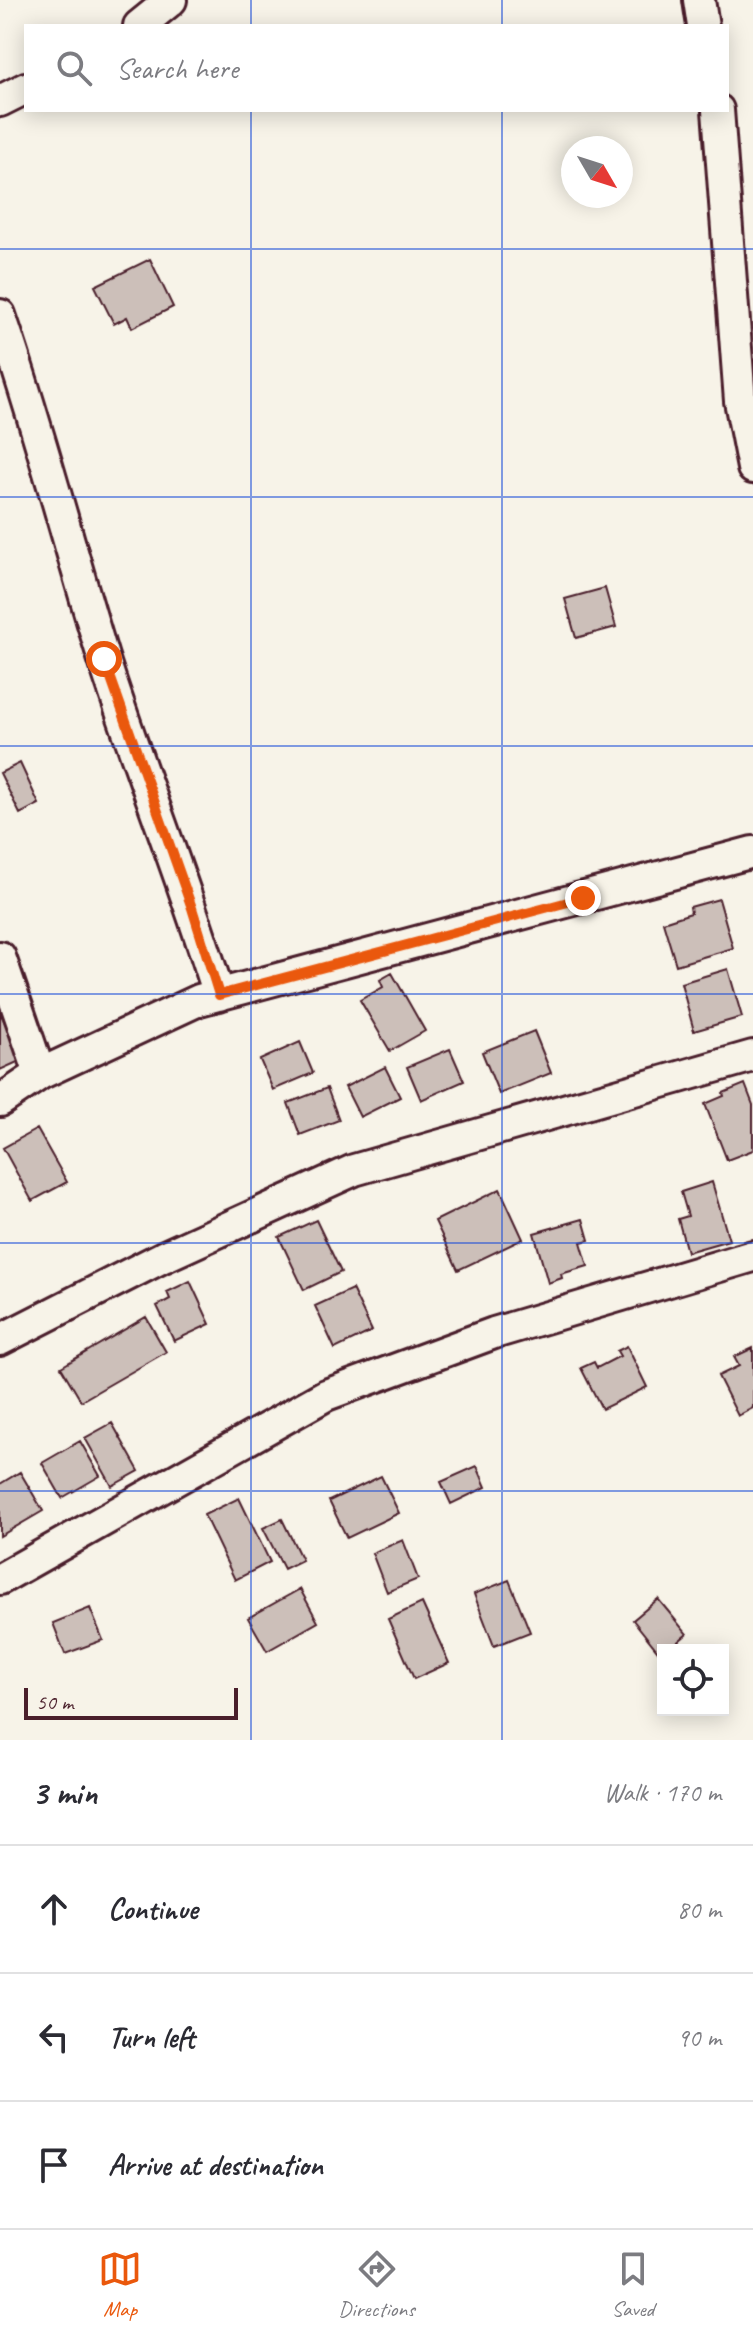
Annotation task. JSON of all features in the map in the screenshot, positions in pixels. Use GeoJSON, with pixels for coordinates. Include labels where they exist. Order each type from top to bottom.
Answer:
{"type":"FeatureCollection","features":[{"type":"Feature","properties":{"kind":"street"},"geometry":{"type":"LineString","coordinates":[[141,24],[171,0]]}},
{"type":"Feature","properties":{"kind":"street"},"geometry":{"type":"LineString","coordinates":[[699,0],[703,24]]}},
{"type":"Feature","properties":{"kind":"street"},"geometry":{"type":"LineString","coordinates":[[0,101],[24,89]]}},
{"type":"Feature","properties":{"kind":"street"},"geometry":{"type":"LineString","coordinates":[[718,112],[740,401],[753,468]]}},
{"type":"Feature","properties":{"kind":"street"},"geometry":{"type":"LineString","coordinates":[[0,315],[29,399],[104,659],[192,908],[219,995]]}},
{"type":"Feature","properties":{"kind":"street"},"geometry":{"type":"LineString","coordinates":[[0,1101],[40,1074],[199,1000],[753,852]]}},
{"type":"Feature","properties":{"kind":"street"},"geometry":{"type":"LineString","coordinates":[[0,957],[40,1074]]}},
{"type":"Feature","properties":{"kind":"street"},"geometry":{"type":"LineString","coordinates":[[0,1340],[163,1257],[354,1170],[753,1056]]}},
{"type":"Feature","properties":{"kind":"street"},"geometry":{"type":"LineString","coordinates":[[0,1579],[326,1395],[494,1333],[753,1256]]}},
{"type":"Feature","properties":{"kind":"building"},"geometry":{"type":"Polygon","coordinates":[[[150,259],[173,307],[132,328],[127,317],[114,324],[95,286],[150,259]]]}},
{"type":"Feature","properties":{"kind":"building"},"geometry":{"type":"Polygon","coordinates":[[[605,588],[616,627],[576,638],[565,599],[605,588]]]}},
{"type":"Feature","properties":{"kind":"building"},"geometry":{"type":"Polygon","coordinates":[[[20,763],[39,804],[20,814],[0,773],[20,763]]]}},
{"type":"Feature","properties":{"kind":"building"},"geometry":{"type":"Polygon","coordinates":[[[719,899],[733,948],[676,965],[663,922],[691,913],[690,907],[719,899]]]}},
{"type":"Feature","properties":{"kind":"building"},"geometry":{"type":"Polygon","coordinates":[[[728,969],[742,1017],[694,1031],[681,983],[728,969]]]}},
{"type":"Feature","properties":{"kind":"building"},"geometry":{"type":"Polygon","coordinates":[[[392,973],[425,1031],[390,1051],[360,1000],[383,987],[380,980],[392,973]]]}},
{"type":"Feature","properties":{"kind":"building"},"geometry":{"type":"Polygon","coordinates":[[[0,1012],[22,1060],[0,1070],[0,1012]]]}},
{"type":"Feature","properties":{"kind":"building"},"geometry":{"type":"Polygon","coordinates":[[[534,1031],[551,1073],[499,1094],[482,1052],[534,1031]]]}},
{"type":"Feature","properties":{"kind":"building"},"geometry":{"type":"Polygon","coordinates":[[[300,1042],[313,1073],[273,1090],[260,1060],[300,1042]]]}},
{"type":"Feature","properties":{"kind":"building"},"geometry":{"type":"Polygon","coordinates":[[[450,1049],[464,1081],[421,1100],[407,1067],[450,1049]]]}},
{"type":"Feature","properties":{"kind":"building"},"geometry":{"type":"Polygon","coordinates":[[[385,1067],[400,1097],[360,1117],[345,1087],[385,1067]]]}},
{"type":"Feature","properties":{"kind":"building"},"geometry":{"type":"Polygon","coordinates":[[[745,1084],[753,1105],[753,1150],[727,1160],[705,1104],[745,1084]]]}},
{"type":"Feature","properties":{"kind":"building"},"geometry":{"type":"Polygon","coordinates":[[[327,1088],[339,1120],[300,1135],[288,1103],[327,1088]]]}},
{"type":"Feature","properties":{"kind":"building"},"geometry":{"type":"Polygon","coordinates":[[[37,1129],[67,1182],[32,1201],[3,1148],[37,1129]]]}},
{"type":"Feature","properties":{"kind":"building"},"geometry":{"type":"Polygon","coordinates":[[[712,1182],[729,1240],[687,1252],[678,1219],[688,1216],[681,1192],[712,1182]]]}},
{"type":"Feature","properties":{"kind":"building"},"geometry":{"type":"Polygon","coordinates":[[[500,1189],[523,1239],[458,1270],[435,1221],[500,1189]]]}},
{"type":"Feature","properties":{"kind":"building"},"geometry":{"type":"Polygon","coordinates":[[[583,1219],[589,1240],[581,1242],[588,1266],[561,1274],[562,1278],[548,1283],[534,1233],[583,1219]]]}},
{"type":"Feature","properties":{"kind":"building"},"geometry":{"type":"Polygon","coordinates":[[[316,1220],[341,1272],[304,1290],[279,1237],[316,1220]]]}},
{"type":"Feature","properties":{"kind":"building"},"geometry":{"type":"Polygon","coordinates":[[[190,1281],[210,1324],[174,1341],[157,1306],[170,1299],[167,1292],[190,1281]]]}},
{"type":"Feature","properties":{"kind":"building"},"geometry":{"type":"Polygon","coordinates":[[[352,1289],[372,1331],[335,1349],[315,1306],[352,1289]]]}},
{"type":"Feature","properties":{"kind":"building"},"geometry":{"type":"Polygon","coordinates":[[[146,1317],[166,1352],[81,1401],[61,1367],[146,1317]]]}},
{"type":"Feature","properties":{"kind":"building"},"geometry":{"type":"Polygon","coordinates":[[[627,1346],[647,1387],[602,1409],[581,1368],[594,1362],[597,1368],[620,1356],[617,1351],[627,1346]]]}},
{"type":"Feature","properties":{"kind":"building"},"geometry":{"type":"Polygon","coordinates":[[[753,1348],[753,1408],[738,1416],[718,1376],[739,1366],[734,1357],[753,1348]]]}},
{"type":"Feature","properties":{"kind":"building"},"geometry":{"type":"Polygon","coordinates":[[[112,1423],[139,1471],[112,1486],[85,1438],[112,1423]]]}},
{"type":"Feature","properties":{"kind":"building"},"geometry":{"type":"Polygon","coordinates":[[[80,1441],[100,1476],[62,1498],[42,1463],[80,1441]]]}},
{"type":"Feature","properties":{"kind":"building"},"geometry":{"type":"Polygon","coordinates":[[[477,1466],[486,1487],[451,1504],[441,1482],[477,1466]]]}},
{"type":"Feature","properties":{"kind":"building"},"geometry":{"type":"Polygon","coordinates":[[[20,1472],[43,1511],[0,1536],[0,1484],[20,1472]]]}},
{"type":"Feature","properties":{"kind":"building"},"geometry":{"type":"Polygon","coordinates":[[[381,1476],[399,1513],[347,1538],[329,1501],[381,1476]]]}},
{"type":"Feature","properties":{"kind":"building"},"geometry":{"type":"Polygon","coordinates":[[[239,1498],[270,1562],[235,1580],[204,1515],[239,1498]]]}},
{"type":"Feature","properties":{"kind":"building"},"geometry":{"type":"Polygon","coordinates":[[[282,1519],[302,1560],[284,1569],[263,1528],[282,1519]]]}},
{"type":"Feature","properties":{"kind":"building"},"geometry":{"type":"Polygon","coordinates":[[[403,1540],[418,1579],[387,1592],[372,1553],[403,1540]]]}},
{"type":"Feature","properties":{"kind":"building"},"geometry":{"type":"Polygon","coordinates":[[[509,1580],[530,1632],[494,1646],[474,1594],[509,1580]]]}},
{"type":"Feature","properties":{"kind":"building"},"geometry":{"type":"Polygon","coordinates":[[[300,1589],[318,1622],[267,1651],[248,1618],[300,1589]]]}},
{"type":"Feature","properties":{"kind":"building"},"geometry":{"type":"Polygon","coordinates":[[[658,1599],[687,1634],[675,1644],[657,1644],[657,1650],[633,1620],[658,1599]]]}},
{"type":"Feature","properties":{"kind":"building"},"geometry":{"type":"Polygon","coordinates":[[[422,1603],[449,1663],[414,1679],[388,1619],[422,1603]]]}},
{"type":"Feature","properties":{"kind":"building"},"geometry":{"type":"Polygon","coordinates":[[[90,1608],[103,1640],[65,1654],[53,1623],[90,1608]]]}},
{"type":"Feature","properties":{"kind":"route"},"geometry":{"type":"LineString","coordinates":[[104,659],[192,908],[219,995],[583,898]]}}]}
